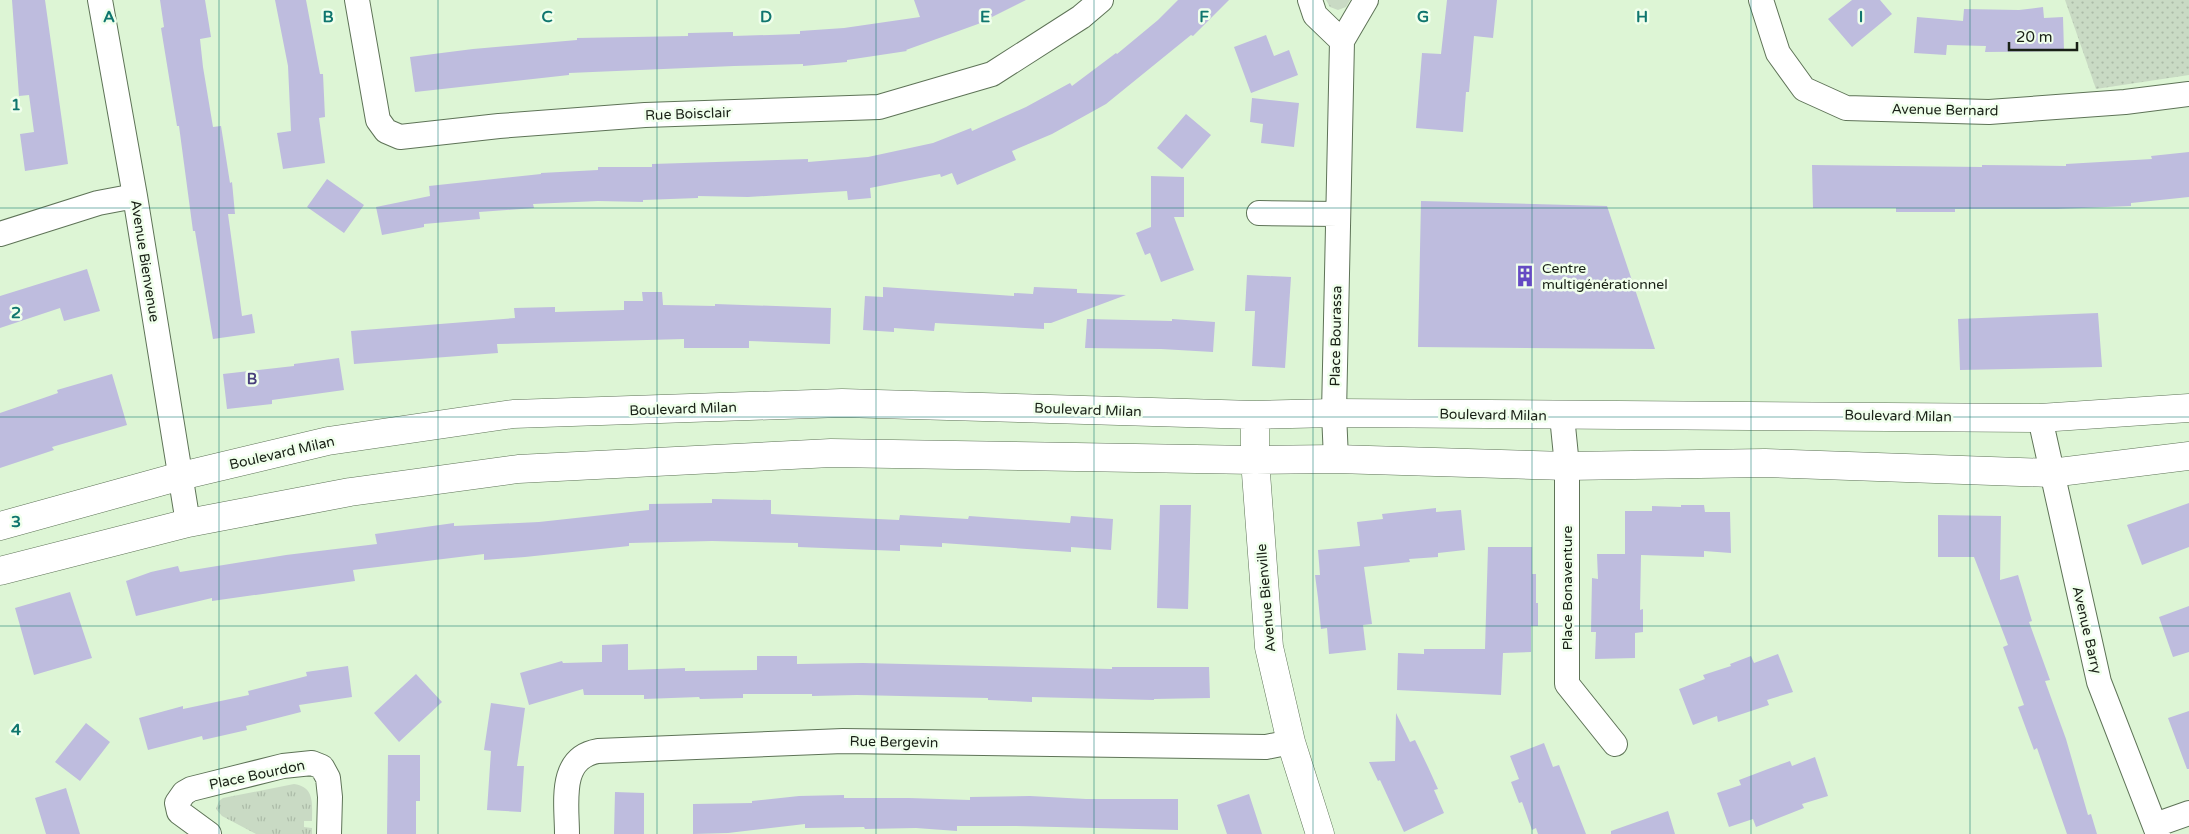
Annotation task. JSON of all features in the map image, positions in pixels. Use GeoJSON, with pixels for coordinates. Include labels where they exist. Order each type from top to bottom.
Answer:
{"type":"FeatureCollection","features":[{"type":"Feature","properties":{"kind":"main road","name":"Boulevard Milan"},"geometry":{"type":"LineString","coordinates":[[0,526],[181,476],[328,441],[513,414],[842,403],[1255,415],[1334,412],[1562,416],[2040,418],[2189,408]]}},
{"type":"Feature","properties":{"kind":"main road","name":"Avenue Bienville"},"geometry":{"type":"LineString","coordinates":[[1255,415],[1254,460],[1268,647],[1290,742],[1320,834]]}},
{"type":"Feature","properties":{"kind":"main road"},"geometry":{"type":"LineString","coordinates":[[0,571],[188,522],[350,492],[518,469],[832,453],[1254,460],[1336,459],[1567,466],[1765,463],[2051,473],[2189,456]]}},
{"type":"Feature","properties":{"kind":"street","name":"Avenue Bienvenue"},"geometry":{"type":"LineString","coordinates":[[100,0],[135,196],[188,522]]}},
{"type":"Feature","properties":{"kind":"street","name":"Rue Boisclair"},"geometry":{"type":"LineString","coordinates":[[357,0],[378,120],[386,131],[400,137],[498,126],[645,115],[879,107],[992,74],[1081,17],[1101,0]]}},
{"type":"Feature","properties":{"kind":"street"},"geometry":{"type":"LineString","coordinates":[[1310,0],[1315,15],[1342,41]]}},
{"type":"Feature","properties":{"kind":"street","name":"Place Bourassa"},"geometry":{"type":"LineString","coordinates":[[1336,459],[1334,412],[1342,41],[1366,0]]}},
{"type":"Feature","properties":{"kind":"street","name":"Avenue Bernard"},"geometry":{"type":"LineString","coordinates":[[1761,0],[1778,53],[1804,89],[1846,108],[1989,112],[2125,102],[2189,94]]}},
{"type":"Feature","properties":{"kind":"street"},"geometry":{"type":"LineString","coordinates":[[0,234],[98,203],[135,196]]}},
{"type":"Feature","properties":{"kind":"street"},"geometry":{"type":"LineString","coordinates":[[1259,213],[1338,214]]}},
{"type":"Feature","properties":{"kind":"street","name":"Place Bonaventure"},"geometry":{"type":"LineString","coordinates":[[1562,416],[1567,466],[1567,684],[1615,744]]}},
{"type":"Feature","properties":{"kind":"street","name":"Avenue Barry"},"geometry":{"type":"LineString","coordinates":[[2040,418],[2099,682],[2157,829]]}},
{"type":"Feature","properties":{"kind":"street","name":"Rue Bergevin"},"geometry":{"type":"LineString","coordinates":[[566,834],[567,789],[570,771],[581,756],[598,751],[843,741],[1266,747],[1290,742]]}},
{"type":"Feature","properties":{"kind":"street","name":"Place Bourdon"},"geometry":{"type":"LineString","coordinates":[[209,834],[186,819],[176,808],[184,793],[214,783],[283,766],[305,763],[317,764],[322,767],[328,778],[330,797],[329,834]]}},
{"type":"Feature","properties":{"kind":"street"},"geometry":{"type":"LineString","coordinates":[[2157,829],[2189,813]]}},
{"type":"Feature","properties":{"kind":"green space"},"geometry":{"type":"Polygon","coordinates":[[[1326,0],[1350,0],[1346,7],[1338,10],[1330,7],[1326,0]]]}},
{"type":"Feature","properties":{"kind":"green space"},"geometry":{"type":"Polygon","coordinates":[[[2065,0],[2189,0],[2189,75],[2096,89],[2065,0]]]}},
{"type":"Feature","properties":{"kind":"green space"},"geometry":{"type":"Polygon","coordinates":[[[294,784],[306,789],[311,797],[312,821],[304,821],[304,827],[312,828],[312,834],[256,834],[222,816],[216,809],[219,801],[223,798],[294,784]]]}},
{"type":"Feature","properties":{"kind":"building"},"geometry":{"type":"Polygon","coordinates":[[[12,0],[45,0],[68,164],[25,171],[20,134],[34,132],[29,95],[19,96],[12,0]]]}},
{"type":"Feature","properties":{"kind":"building"},"geometry":{"type":"Polygon","coordinates":[[[160,0],[205,0],[211,37],[200,39],[203,67],[213,127],[221,126],[230,183],[232,182],[235,214],[228,214],[242,316],[252,314],[255,333],[213,339],[195,231],[193,231],[179,126],[177,126],[161,28],[164,27],[160,0]]]}},
{"type":"Feature","properties":{"kind":"building"},"geometry":{"type":"Polygon","coordinates":[[[275,0],[306,0],[320,74],[323,74],[325,117],[319,118],[325,163],[283,169],[277,133],[291,131],[288,66],[275,0]]]}},
{"type":"Feature","properties":{"kind":"building"},"geometry":{"type":"Polygon","coordinates":[[[914,0],[1026,0],[978,24],[907,51],[847,60],[847,62],[803,66],[803,64],[734,66],[569,73],[569,75],[415,92],[410,57],[473,49],[577,40],[577,38],[688,36],[688,33],[733,32],[733,36],[800,34],[800,31],[844,28],[920,17],[914,0]]]}},
{"type":"Feature","properties":{"kind":"building"},"geometry":{"type":"Polygon","coordinates":[[[1178,0],[1229,0],[1193,36],[1191,35],[1106,104],[1052,134],[1012,151],[1016,160],[957,185],[952,173],[941,177],[940,174],[870,188],[871,198],[848,200],[847,191],[748,197],[698,196],[698,198],[643,200],[643,202],[598,201],[533,204],[534,208],[479,212],[480,219],[424,224],[424,227],[382,235],[376,207],[430,196],[429,186],[541,173],[598,170],[598,167],[652,167],[652,164],[808,159],[808,162],[868,157],[933,143],[971,128],[972,131],[1026,107],[1070,83],[1072,86],[1117,54],[1158,20],[1178,0]]]}},
{"type":"Feature","properties":{"kind":"building"},"geometry":{"type":"Polygon","coordinates":[[[1447,0],[1497,0],[1493,38],[1474,36],[1469,92],[1466,92],[1463,132],[1416,128],[1422,53],[1441,54],[1447,0]]]}},
{"type":"Feature","properties":{"kind":"building"},"geometry":{"type":"Polygon","coordinates":[[[1852,0],[1880,0],[1892,14],[1852,47],[1828,19],[1852,0]]]}},
{"type":"Feature","properties":{"kind":"building"},"geometry":{"type":"Polygon","coordinates":[[[2043,7],[2044,18],[2063,17],[2064,51],[1985,52],[1986,46],[1947,45],[1946,55],[1914,53],[1917,17],[1963,21],[1964,9],[2019,10],[2043,7]]]}},
{"type":"Feature","properties":{"kind":"building"},"geometry":{"type":"Polygon","coordinates":[[[1266,35],[1274,56],[1289,50],[1298,75],[1251,93],[1234,47],[1266,35]]]}},
{"type":"Feature","properties":{"kind":"building"},"geometry":{"type":"Polygon","coordinates":[[[1252,98],[1299,103],[1294,147],[1261,143],[1263,124],[1250,122],[1252,98]]]}},
{"type":"Feature","properties":{"kind":"building"},"geometry":{"type":"Polygon","coordinates":[[[1186,114],[1211,135],[1182,169],[1157,148],[1186,114]]]}},
{"type":"Feature","properties":{"kind":"building"},"geometry":{"type":"Polygon","coordinates":[[[2189,152],[2189,197],[2131,203],[2131,206],[2057,209],[1955,209],[1955,212],[1896,212],[1896,208],[1813,208],[1812,165],[2066,166],[2066,164],[2152,159],[2151,156],[2189,152]]]}},
{"type":"Feature","properties":{"kind":"building"},"geometry":{"type":"Polygon","coordinates":[[[1151,176],[1184,177],[1184,217],[1174,217],[1194,270],[1161,282],[1150,253],[1145,255],[1136,233],[1151,227],[1151,176]]]}},
{"type":"Feature","properties":{"kind":"building"},"geometry":{"type":"Polygon","coordinates":[[[327,179],[364,205],[344,233],[307,207],[327,179]]]}},
{"type":"Feature","properties":{"kind":"building","name":"Centre multigénérationnel"},"geometry":{"type":"Polygon","coordinates":[[[1421,201],[1607,206],[1655,349],[1418,347],[1421,201]]]}},
{"type":"Feature","properties":{"kind":"building"},"geometry":{"type":"Polygon","coordinates":[[[87,269],[100,311],[64,321],[60,308],[0,328],[0,296],[87,269]]]}},
{"type":"Feature","properties":{"kind":"building"},"geometry":{"type":"Polygon","coordinates":[[[1247,275],[1291,277],[1285,368],[1252,366],[1255,311],[1245,311],[1247,275]]]}},
{"type":"Feature","properties":{"kind":"building"},"geometry":{"type":"Polygon","coordinates":[[[883,287],[1014,296],[1014,293],[1033,294],[1034,287],[1077,289],[1077,293],[1126,295],[1051,323],[1044,323],[1044,329],[935,323],[934,331],[894,328],[894,332],[863,330],[865,296],[883,297],[883,287]]]}},
{"type":"Feature","properties":{"kind":"building"},"geometry":{"type":"Polygon","coordinates":[[[642,292],[662,292],[663,305],[715,306],[715,304],[831,308],[830,344],[749,341],[749,348],[684,348],[684,339],[497,344],[498,353],[354,364],[351,331],[515,318],[514,308],[555,307],[555,312],[624,310],[624,301],[643,301],[642,292]]]}},
{"type":"Feature","properties":{"kind":"building"},"geometry":{"type":"Polygon","coordinates":[[[2098,313],[2102,367],[1960,370],[1958,319],[2098,313]]]}},
{"type":"Feature","properties":{"kind":"building"},"geometry":{"type":"Polygon","coordinates":[[[1087,319],[1172,321],[1172,319],[1215,322],[1213,352],[1085,348],[1087,319]]]}},
{"type":"Feature","properties":{"kind":"building"},"geometry":{"type":"Polygon","coordinates":[[[339,358],[344,390],[272,400],[272,404],[227,409],[223,374],[294,366],[294,364],[339,358]]]}},
{"type":"Feature","properties":{"kind":"building"},"geometry":{"type":"Polygon","coordinates":[[[112,374],[127,425],[52,447],[54,450],[0,468],[0,413],[58,393],[57,390],[112,374]]]}},
{"type":"Feature","properties":{"kind":"building"},"geometry":{"type":"Polygon","coordinates":[[[712,499],[771,500],[771,514],[899,520],[900,515],[968,519],[969,516],[1070,523],[1071,516],[1113,519],[1111,550],[1071,547],[1071,552],[942,543],[942,547],[900,545],[900,551],[798,547],[798,543],[712,541],[629,543],[629,546],[525,557],[484,560],[484,554],[353,570],[355,581],[212,601],[212,598],[136,616],[126,581],[151,572],[178,566],[180,572],[286,555],[377,544],[375,534],[454,523],[454,526],[539,522],[649,510],[649,504],[712,503],[712,499]]]}},
{"type":"Feature","properties":{"kind":"building"},"geometry":{"type":"Polygon","coordinates":[[[2189,503],[2189,547],[2142,565],[2127,525],[2189,503]]]}},
{"type":"Feature","properties":{"kind":"building"},"geometry":{"type":"Polygon","coordinates":[[[1160,505],[1191,505],[1188,609],[1157,608],[1160,505]]]}},
{"type":"Feature","properties":{"kind":"building"},"geometry":{"type":"Polygon","coordinates":[[[1681,505],[1704,505],[1705,512],[1730,512],[1731,553],[1704,551],[1704,557],[1641,555],[1640,610],[1643,609],[1643,632],[1635,633],[1635,658],[1595,659],[1596,632],[1591,632],[1592,578],[1598,579],[1597,554],[1625,554],[1625,511],[1652,511],[1652,506],[1681,507],[1681,505]]]}},
{"type":"Feature","properties":{"kind":"building"},"geometry":{"type":"Polygon","coordinates":[[[1436,508],[1436,512],[1461,510],[1465,550],[1438,553],[1438,557],[1409,559],[1410,562],[1364,567],[1372,624],[1363,625],[1366,650],[1329,654],[1327,628],[1321,629],[1315,575],[1320,575],[1318,550],[1360,546],[1357,522],[1383,519],[1382,514],[1436,508]]]}},
{"type":"Feature","properties":{"kind":"building"},"geometry":{"type":"Polygon","coordinates":[[[1938,515],[2001,516],[2000,580],[2018,575],[2032,621],[2029,622],[2050,680],[2045,681],[2066,739],[2088,815],[2091,814],[2097,834],[2067,834],[2037,748],[2034,750],[2018,707],[2024,705],[2003,647],[2008,645],[1974,557],[1938,557],[1938,515]]]}},
{"type":"Feature","properties":{"kind":"building"},"geometry":{"type":"Polygon","coordinates":[[[1488,547],[1532,547],[1532,574],[1536,574],[1538,626],[1531,626],[1531,652],[1503,653],[1501,695],[1397,690],[1398,653],[1424,654],[1424,649],[1485,649],[1488,547]]]}},
{"type":"Feature","properties":{"kind":"building"},"geometry":{"type":"Polygon","coordinates":[[[70,592],[92,658],[34,675],[15,608],[70,592]]]}},
{"type":"Feature","properties":{"kind":"building"},"geometry":{"type":"Polygon","coordinates":[[[2189,606],[2189,652],[2173,657],[2159,617],[2189,606]]]}},
{"type":"Feature","properties":{"kind":"building"},"geometry":{"type":"Polygon","coordinates":[[[628,644],[628,670],[685,668],[685,671],[757,670],[757,656],[797,656],[797,664],[863,663],[1112,669],[1112,667],[1209,667],[1210,698],[1154,700],[1032,697],[1032,702],[988,700],[988,698],[743,694],[743,698],[644,699],[644,695],[584,695],[583,689],[529,705],[520,673],[562,661],[563,663],[602,662],[602,645],[628,644]]]}},
{"type":"Feature","properties":{"kind":"building"},"geometry":{"type":"Polygon","coordinates":[[[1778,654],[1793,692],[1767,700],[1769,705],[1718,722],[1717,716],[1693,725],[1679,689],[1705,679],[1703,675],[1731,666],[1730,664],[1751,656],[1754,663],[1778,654]]]}},
{"type":"Feature","properties":{"kind":"building"},"geometry":{"type":"Polygon","coordinates":[[[348,666],[352,697],[299,705],[301,712],[246,726],[247,730],[203,740],[202,736],[148,750],[139,718],[183,706],[183,709],[249,695],[248,691],[307,676],[306,672],[348,666]]]}},
{"type":"Feature","properties":{"kind":"building"},"geometry":{"type":"Polygon","coordinates":[[[416,674],[442,702],[399,742],[374,713],[416,674]]]}},
{"type":"Feature","properties":{"kind":"building"},"geometry":{"type":"Polygon","coordinates":[[[491,703],[525,708],[517,766],[524,766],[521,812],[487,810],[491,751],[484,750],[491,703]]]}},
{"type":"Feature","properties":{"kind":"building"},"geometry":{"type":"Polygon","coordinates":[[[2189,711],[2189,769],[2187,769],[2168,718],[2189,711]]]}},
{"type":"Feature","properties":{"kind":"building"},"geometry":{"type":"Polygon","coordinates":[[[1396,713],[1410,742],[1415,740],[1428,767],[1438,789],[1434,790],[1444,813],[1404,832],[1380,780],[1378,781],[1369,762],[1395,761],[1396,713]]]}},
{"type":"Feature","properties":{"kind":"building"},"geometry":{"type":"Polygon","coordinates":[[[86,723],[110,742],[80,781],[55,762],[86,723]]]}},
{"type":"Feature","properties":{"kind":"building"},"geometry":{"type":"Polygon","coordinates":[[[1544,743],[1553,767],[1559,765],[1586,834],[1538,834],[1536,828],[1532,830],[1522,802],[1519,803],[1511,782],[1519,779],[1510,756],[1544,743]]]}},
{"type":"Feature","properties":{"kind":"building"},"geometry":{"type":"Polygon","coordinates":[[[388,755],[420,755],[420,801],[416,801],[416,834],[387,834],[388,755]]]}},
{"type":"Feature","properties":{"kind":"building"},"geometry":{"type":"Polygon","coordinates":[[[1815,757],[1828,796],[1802,804],[1804,808],[1756,827],[1753,819],[1729,827],[1717,793],[1741,785],[1739,780],[1768,769],[1790,761],[1792,766],[1815,757]]]}},
{"type":"Feature","properties":{"kind":"building"},"geometry":{"type":"Polygon","coordinates":[[[66,788],[80,834],[46,834],[35,798],[66,788]]]}},
{"type":"Feature","properties":{"kind":"building"},"geometry":{"type":"Polygon","coordinates":[[[615,792],[644,793],[644,834],[614,834],[615,792]]]}},
{"type":"Feature","properties":{"kind":"building"},"geometry":{"type":"Polygon","coordinates":[[[1249,794],[1262,834],[1227,834],[1217,805],[1249,794]]]}},
{"type":"Feature","properties":{"kind":"building"},"geometry":{"type":"Polygon","coordinates":[[[844,795],[844,798],[970,800],[970,797],[1030,796],[1086,799],[1178,799],[1178,830],[957,826],[957,831],[916,828],[805,828],[805,824],[728,833],[693,834],[693,804],[752,803],[752,801],[799,796],[844,795]]]}},
{"type":"Feature","properties":{"kind":"building"},"geometry":{"type":"Polygon","coordinates":[[[1668,811],[1675,834],[1611,834],[1611,831],[1668,811]]]}},
{"type":"Feature","properties":{"kind":"place","name":"Centre multigénérationnel"},"geometry":{"type":"Point","coordinates":[1525,276]}},
{"type":"Feature","properties":{"kind":"district","name":"B"},"geometry":{"type":"Point","coordinates":[252,379]}}]}
